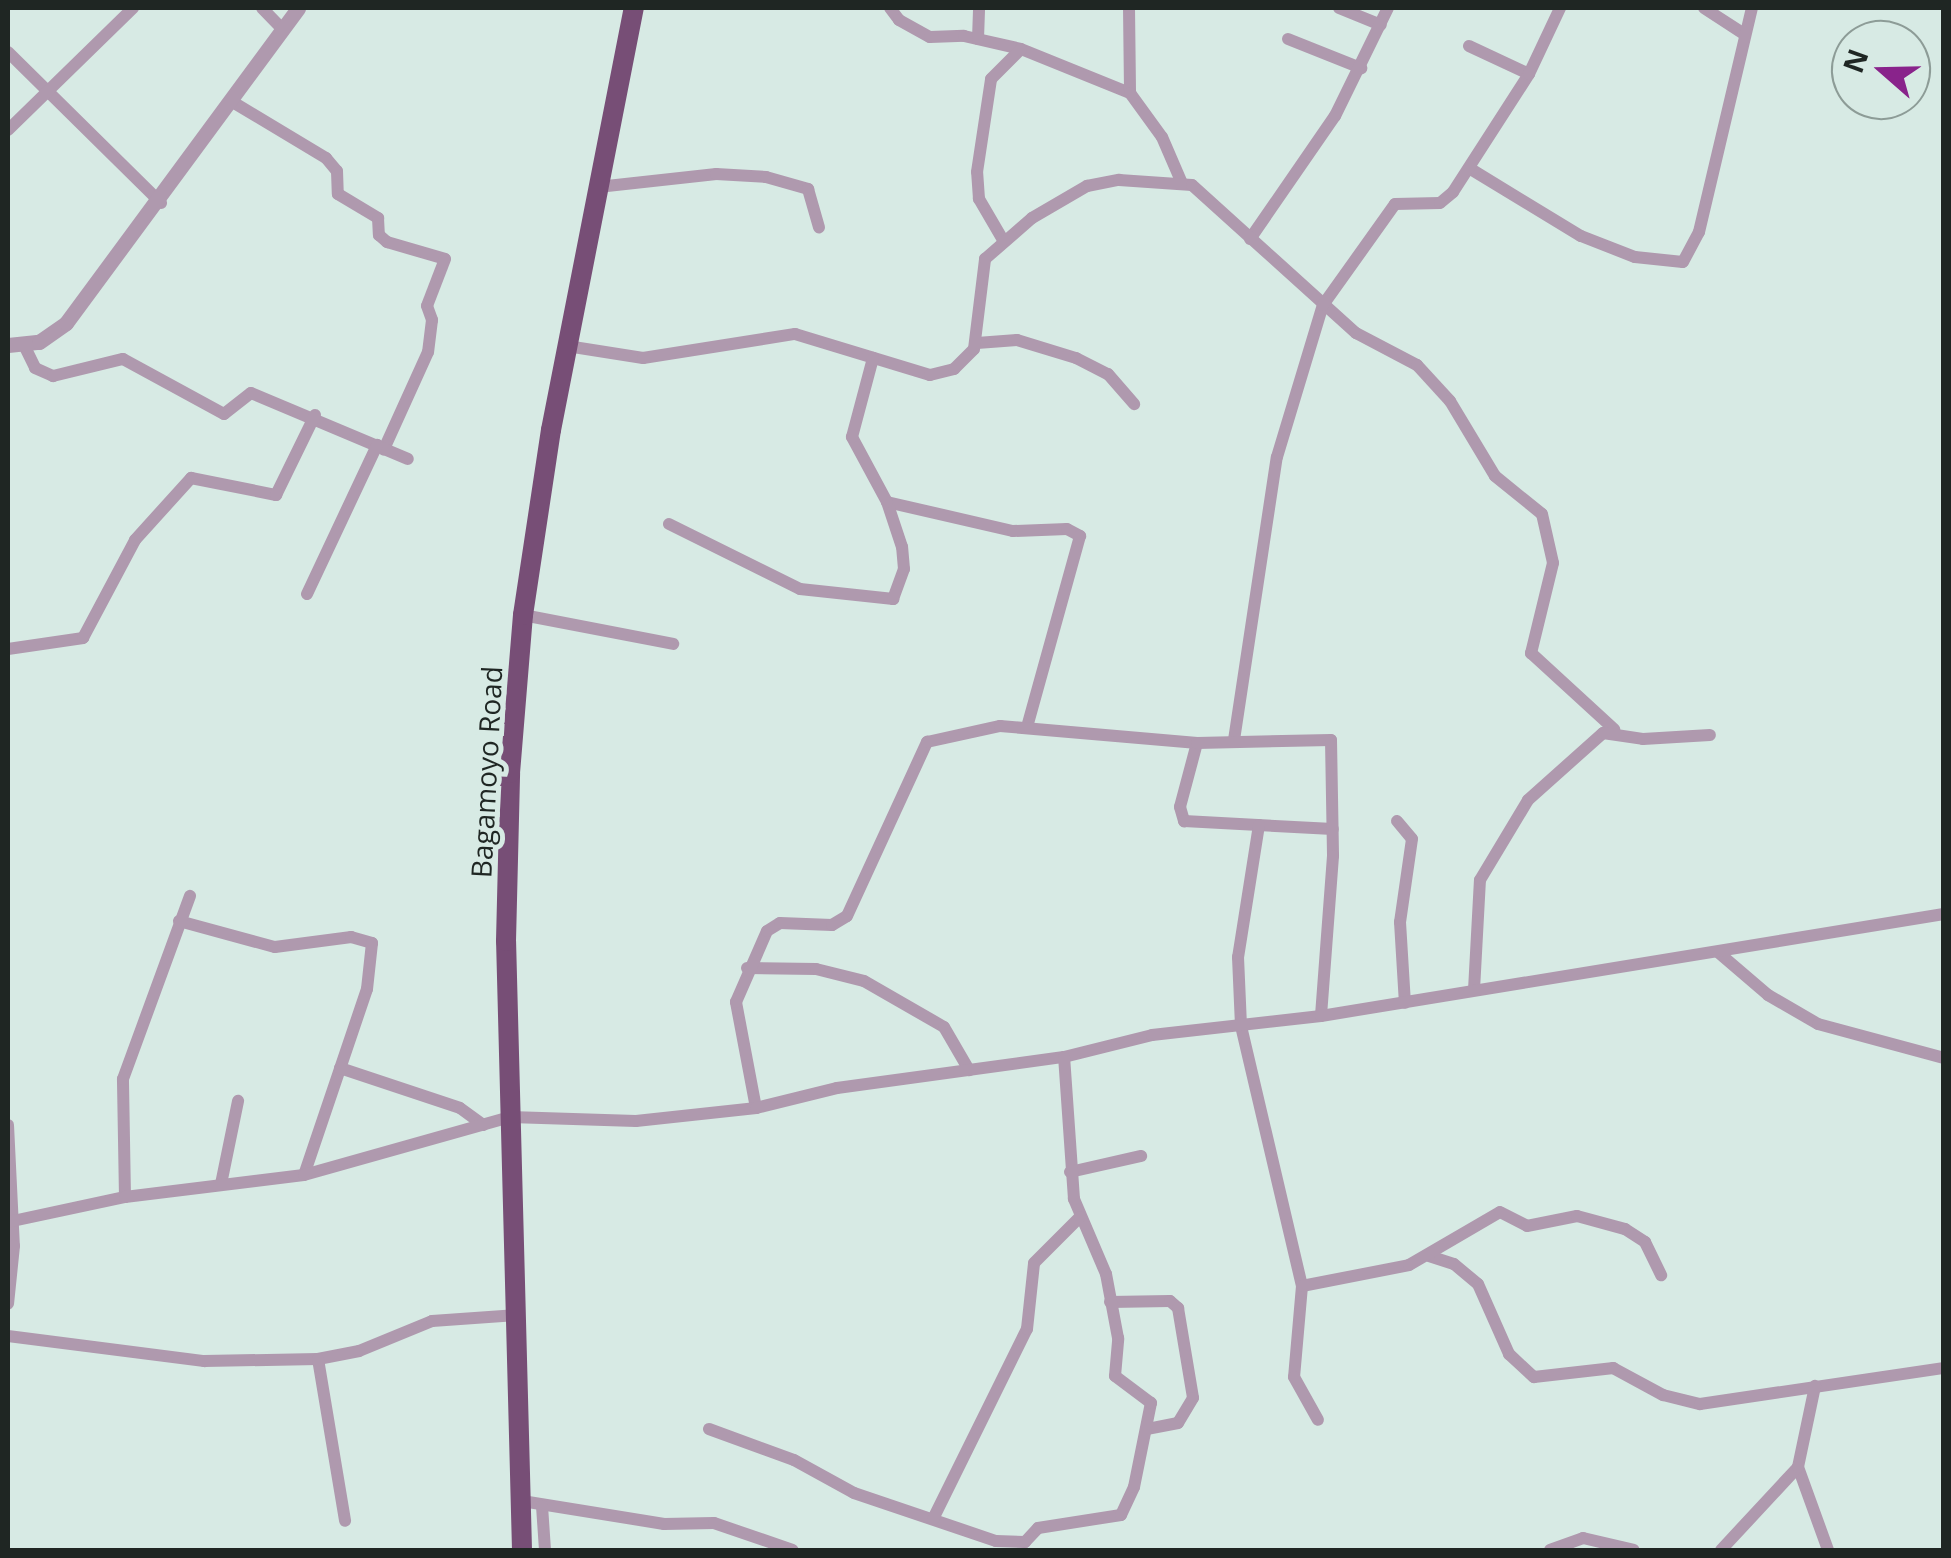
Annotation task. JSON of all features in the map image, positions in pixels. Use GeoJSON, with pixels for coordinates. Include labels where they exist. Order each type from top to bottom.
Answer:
{"type":"FeatureCollection","features":[{"type":"Feature","properties":{"kind":"highway","name":"Bagamoyo Road"},"geometry":{"type":"LineString","coordinates":[[522,1550],[532,1503],[518,1315],[510,1118],[507,834],[522,615],[568,346],[634,8]]}},
{"type":"Feature","properties":{"kind":"street"},"geometry":{"type":"LineString","coordinates":[[8,130],[50,94],[132,8]]}},
{"type":"Feature","properties":{"kind":"street"},"geometry":{"type":"LineString","coordinates":[[262,8],[282,29]]}},
{"type":"Feature","properties":{"kind":"street"},"geometry":{"type":"LineString","coordinates":[[298,8],[161,203],[66,324],[16,345],[35,368],[54,376],[123,360],[224,414],[251,392],[315,415],[408,459]]}},
{"type":"Feature","properties":{"kind":"street"},"geometry":{"type":"LineString","coordinates":[[890,8],[900,20],[930,36],[978,39],[1020,48],[1130,93],[1162,137],[1181,181],[1356,333],[1417,365],[1450,400],[1482,461],[1542,514],[1552,563],[1531,653],[1614,730],[1643,740],[1710,735]]}},
{"type":"Feature","properties":{"kind":"street"},"geometry":{"type":"LineString","coordinates":[[978,39],[979,8]]}},
{"type":"Feature","properties":{"kind":"street"},"geometry":{"type":"LineString","coordinates":[[1129,8],[1130,93]]}},
{"type":"Feature","properties":{"kind":"street"},"geometry":{"type":"LineString","coordinates":[[1339,8],[1381,25]]}},
{"type":"Feature","properties":{"kind":"street"},"geometry":{"type":"LineString","coordinates":[[1250,239],[1361,68],[1388,8]]}},
{"type":"Feature","properties":{"kind":"street"},"geometry":{"type":"LineString","coordinates":[[1234,740],[1277,457],[1323,305],[1388,210],[1402,202],[1440,203],[1470,168],[1529,74],[1560,8]]}},
{"type":"Feature","properties":{"kind":"street"},"geometry":{"type":"LineString","coordinates":[[1704,8],[1744,34]]}},
{"type":"Feature","properties":{"kind":"street"},"geometry":{"type":"LineString","coordinates":[[1470,168],[1581,236],[1635,257],[1683,262],[1699,232],[1752,8]]}},
{"type":"Feature","properties":{"kind":"street"},"geometry":{"type":"LineString","coordinates":[[1288,39],[1361,68]]}},
{"type":"Feature","properties":{"kind":"street"},"geometry":{"type":"LineString","coordinates":[[1469,46],[1529,74]]}},
{"type":"Feature","properties":{"kind":"street"},"geometry":{"type":"LineString","coordinates":[[1003,240],[979,200],[977,172],[991,78],[1020,48]]}},
{"type":"Feature","properties":{"kind":"street"},"geometry":{"type":"LineString","coordinates":[[8,52],[161,203]]}},
{"type":"Feature","properties":{"kind":"street"},"geometry":{"type":"LineString","coordinates":[[230,101],[326,158],[338,176],[338,194],[378,218],[379,236],[387,242],[445,260],[427,306],[432,320],[428,352],[307,594]]}},
{"type":"Feature","properties":{"kind":"street"},"geometry":{"type":"LineString","coordinates":[[598,187],[716,174],[766,177],[808,190],[819,228]]}},
{"type":"Feature","properties":{"kind":"street"},"geometry":{"type":"LineString","coordinates":[[568,346],[643,358],[795,334],[930,376],[954,369],[977,343],[982,270],[1003,240],[1087,186],[1181,181]]}},
{"type":"Feature","properties":{"kind":"street"},"geometry":{"type":"LineString","coordinates":[[977,343],[1017,340],[1076,358],[1108,374],[1134,404]]}},
{"type":"Feature","properties":{"kind":"street"},"geometry":{"type":"LineString","coordinates":[[668,524],[800,589],[892,598],[904,568],[888,502],[853,447],[872,358]]}},
{"type":"Feature","properties":{"kind":"street"},"geometry":{"type":"LineString","coordinates":[[8,649],[82,638],[135,540],[191,478],[276,495],[315,415]]}},
{"type":"Feature","properties":{"kind":"street"},"geometry":{"type":"LineString","coordinates":[[888,502],[1013,530],[1067,528],[1080,536],[1028,724]]}},
{"type":"Feature","properties":{"kind":"street"},"geometry":{"type":"LineString","coordinates":[[522,615],[673,644]]}},
{"type":"Feature","properties":{"kind":"street"},"geometry":{"type":"LineString","coordinates":[[756,1108],[736,1017],[747,968],[773,925],[832,924],[847,916],[928,742],[1028,724],[1197,743],[1330,740],[1333,829],[1321,1016]]}},
{"type":"Feature","properties":{"kind":"street"},"geometry":{"type":"LineString","coordinates":[[1474,990],[1474,929],[1486,865],[1541,786],[1614,730]]}},
{"type":"Feature","properties":{"kind":"street"},"geometry":{"type":"LineString","coordinates":[[1197,743],[1180,818],[1333,829]]}},
{"type":"Feature","properties":{"kind":"street"},"geometry":{"type":"LineString","coordinates":[[1397,821],[1412,839],[1400,922],[1405,1003]]}},
{"type":"Feature","properties":{"kind":"street"},"geometry":{"type":"LineString","coordinates":[[1259,825],[1238,957],[1241,1026],[1302,1286],[1294,1377],[1318,1420]]}},
{"type":"Feature","properties":{"kind":"street"},"geometry":{"type":"LineString","coordinates":[[125,1197],[123,1079],[190,896]]}},
{"type":"Feature","properties":{"kind":"street"},"geometry":{"type":"LineString","coordinates":[[10,1222],[125,1197],[304,1175],[510,1118],[636,1121],[756,1108],[837,1088],[1064,1057],[1152,1034],[1321,1016],[1944,914]]}},
{"type":"Feature","properties":{"kind":"street"},"geometry":{"type":"LineString","coordinates":[[180,921],[274,947],[351,937],[372,943],[368,989],[304,1175]]}},
{"type":"Feature","properties":{"kind":"street"},"geometry":{"type":"LineString","coordinates":[[1720,953],[1768,994],[1818,1024],[1944,1058]]}},
{"type":"Feature","properties":{"kind":"street"},"geometry":{"type":"LineString","coordinates":[[747,968],[816,970],[864,981],[944,1027],[969,1070]]}},
{"type":"Feature","properties":{"kind":"street"},"geometry":{"type":"LineString","coordinates":[[709,1428],[794,1460],[854,1492],[1017,1543],[1038,1528],[1112,1520],[1128,1506],[1147,1429],[1148,1396],[1116,1380],[1106,1274],[1080,1217],[1070,1172],[1064,1057]]}},
{"type":"Feature","properties":{"kind":"street"},"geometry":{"type":"LineString","coordinates":[[340,1068],[460,1108],[482,1126]]}},
{"type":"Feature","properties":{"kind":"street"},"geometry":{"type":"LineString","coordinates":[[221,1184],[238,1101]]}},
{"type":"Feature","properties":{"kind":"street"},"geometry":{"type":"LineString","coordinates":[[8,1125],[8,1304]]}},
{"type":"Feature","properties":{"kind":"street"},"geometry":{"type":"LineString","coordinates":[[1070,1172],[1141,1156]]}},
{"type":"Feature","properties":{"kind":"street"},"geometry":{"type":"LineString","coordinates":[[1302,1286],[1429,1256],[1500,1212],[1527,1226],[1577,1216],[1636,1235],[1661,1275]]}},
{"type":"Feature","properties":{"kind":"street"},"geometry":{"type":"LineString","coordinates":[[933,1519],[1028,1328],[1034,1263],[1080,1217]]}},
{"type":"Feature","properties":{"kind":"street"},"geometry":{"type":"LineString","coordinates":[[1429,1256],[1454,1264],[1478,1284],[1508,1354],[1534,1377],[1613,1368],[1662,1396],[1700,1404],[1815,1386],[1902,1379],[1944,1368]]}},
{"type":"Feature","properties":{"kind":"street"},"geometry":{"type":"LineString","coordinates":[[1110,1302],[1170,1301],[1178,1308],[1193,1398],[1178,1423],[1147,1429]]}},
{"type":"Feature","properties":{"kind":"street"},"geometry":{"type":"LineString","coordinates":[[8,1336],[204,1362],[318,1359],[359,1351],[432,1321],[518,1315]]}},
{"type":"Feature","properties":{"kind":"street"},"geometry":{"type":"LineString","coordinates":[[318,1359],[345,1521]]}},
{"type":"Feature","properties":{"kind":"street"},"geometry":{"type":"LineString","coordinates":[[1721,1550],[1798,1467],[1815,1386]]}},
{"type":"Feature","properties":{"kind":"street"},"geometry":{"type":"LineString","coordinates":[[1798,1467],[1828,1550]]}},
{"type":"Feature","properties":{"kind":"street"},"geometry":{"type":"LineString","coordinates":[[544,1550],[532,1503],[664,1524],[714,1524],[793,1550]]}},
{"type":"Feature","properties":{"kind":"street"},"geometry":{"type":"LineString","coordinates":[[1550,1550],[1584,1538],[1634,1550]]}}]}
